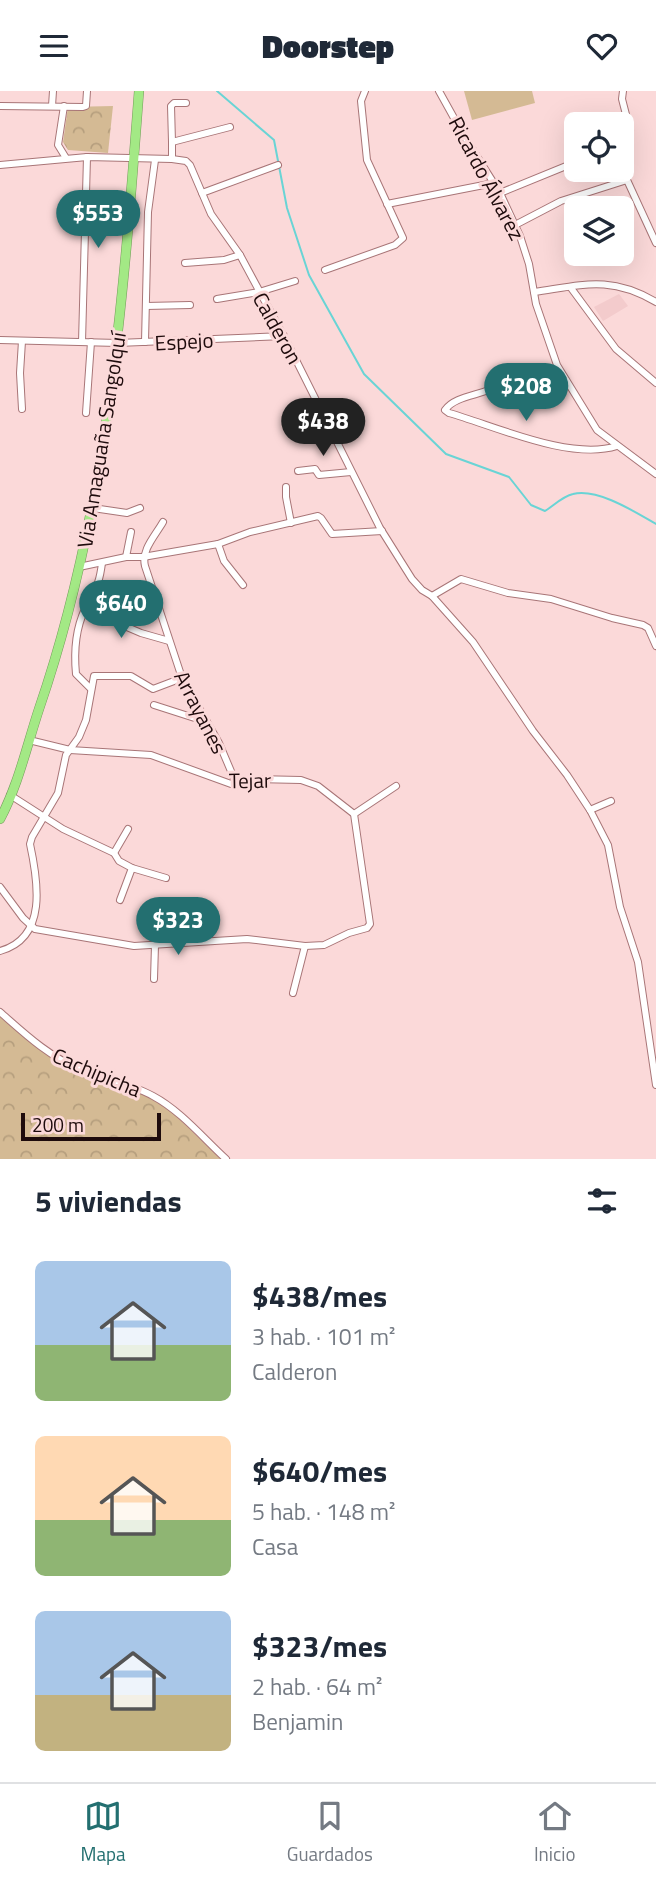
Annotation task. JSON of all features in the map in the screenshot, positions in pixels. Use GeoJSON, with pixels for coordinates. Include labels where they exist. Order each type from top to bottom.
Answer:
{"type":"FeatureCollection","features":[{"type":"Feature","properties":{"kind":"highway","name":"Via Amaguaña Sangolquí"},"geometry":{"type":"LineString","coordinates":[[0,819],[29,740],[61,639],[93,508],[118,344],[139,91]]}},
{"type":"Feature","properties":{"kind":"street"},"geometry":{"type":"LineString","coordinates":[[52,91],[52,106]]}},
{"type":"Feature","properties":{"kind":"street"},"geometry":{"type":"LineString","coordinates":[[0,106],[79,108],[86,106],[87,91]]}},
{"type":"Feature","properties":{"kind":"street"},"geometry":{"type":"LineString","coordinates":[[325,270],[400,243],[403,239],[366,160],[361,101],[365,91]]}},
{"type":"Feature","properties":{"kind":"street","name":"Ricardo Álvarez"},"geometry":{"type":"LineString","coordinates":[[440,91],[464,137],[500,193],[515,225],[528,264],[536,304],[557,365],[597,430],[656,474]]}},
{"type":"Feature","properties":{"kind":"street"},"geometry":{"type":"LineString","coordinates":[[623,91],[625,112]]}},
{"type":"Feature","properties":{"kind":"street"},"geometry":{"type":"LineString","coordinates":[[0,165],[48,163],[87,157],[172,159],[170,106],[174,103],[186,103]]}},
{"type":"Feature","properties":{"kind":"street"},"geometry":{"type":"LineString","coordinates":[[64,106],[58,145],[66,159]]}},
{"type":"Feature","properties":{"kind":"street"},"geometry":{"type":"LineString","coordinates":[[172,142],[230,127]]}},
{"type":"Feature","properties":{"kind":"street"},"geometry":{"type":"LineString","coordinates":[[82,342],[87,157]]}},
{"type":"Feature","properties":{"kind":"street","name":"Calderon"},"geometry":{"type":"LineString","coordinates":[[172,159],[186,161],[190,165],[214,218],[240,255],[322,409],[382,531],[412,579],[432,596],[473,642],[526,722],[590,810],[608,845],[620,907],[638,962],[656,1086]]}},
{"type":"Feature","properties":{"kind":"street"},"geometry":{"type":"LineString","coordinates":[[145,342],[148,212],[155,160]]}},
{"type":"Feature","properties":{"kind":"street"},"geometry":{"type":"LineString","coordinates":[[202,193],[278,165]]}},
{"type":"Feature","properties":{"kind":"street"},"geometry":{"type":"LineString","coordinates":[[500,193],[564,167]]}},
{"type":"Feature","properties":{"kind":"street"},"geometry":{"type":"LineString","coordinates":[[515,225],[561,201],[621,182]]}},
{"type":"Feature","properties":{"kind":"street"},"geometry":{"type":"LineString","coordinates":[[628,182],[656,243]]}},
{"type":"Feature","properties":{"kind":"street"},"geometry":{"type":"LineString","coordinates":[[387,204],[494,183]]}},
{"type":"Feature","properties":{"kind":"street"},"geometry":{"type":"LineString","coordinates":[[85,224],[128,224]]}},
{"type":"Feature","properties":{"kind":"street"},"geometry":{"type":"LineString","coordinates":[[186,263],[224,260],[240,255]]}},
{"type":"Feature","properties":{"kind":"street"},"geometry":{"type":"LineString","coordinates":[[217,299],[259,292],[295,281]]}},
{"type":"Feature","properties":{"kind":"street"},"geometry":{"type":"LineString","coordinates":[[534,292],[589,283],[621,286],[656,302]]}},
{"type":"Feature","properties":{"kind":"street"},"geometry":{"type":"LineString","coordinates":[[571,288],[616,349],[656,383]]}},
{"type":"Feature","properties":{"kind":"street"},"geometry":{"type":"LineString","coordinates":[[146,306],[190,305]]}},
{"type":"Feature","properties":{"kind":"street","name":"Espejo"},"geometry":{"type":"LineString","coordinates":[[0,341],[118,344],[284,336]]}},
{"type":"Feature","properties":{"kind":"street"},"geometry":{"type":"LineString","coordinates":[[22,341],[22,409]]}},
{"type":"Feature","properties":{"kind":"street"},"geometry":{"type":"LineString","coordinates":[[86,413],[91,342]]}},
{"type":"Feature","properties":{"kind":"street"},"geometry":{"type":"LineString","coordinates":[[502,383],[452,403],[446,407],[446,412],[561,446],[590,449],[617,446]]}},
{"type":"Feature","properties":{"kind":"street"},"geometry":{"type":"LineString","coordinates":[[298,471],[314,469],[319,475],[351,472]]}},
{"type":"Feature","properties":{"kind":"street"},"geometry":{"type":"LineString","coordinates":[[286,487],[290,523]]}},
{"type":"Feature","properties":{"kind":"street"},"geometry":{"type":"LineString","coordinates":[[93,508],[127,513],[140,508]]}},
{"type":"Feature","properties":{"kind":"street"},"geometry":{"type":"LineString","coordinates":[[79,568],[126,557],[143,557],[218,544],[250,532],[319,516],[332,534],[382,531]]}},
{"type":"Feature","properties":{"kind":"street"},"geometry":{"type":"LineString","coordinates":[[143,557],[163,522]]}},
{"type":"Feature","properties":{"kind":"street"},"geometry":{"type":"LineString","coordinates":[[126,557],[131,532]]}},
{"type":"Feature","properties":{"kind":"street"},"geometry":{"type":"LineString","coordinates":[[218,544],[224,561],[243,585]]}},
{"type":"Feature","properties":{"kind":"street","name":"Arrayanes"},"geometry":{"type":"LineString","coordinates":[[143,557],[183,678],[236,783]]}},
{"type":"Feature","properties":{"kind":"street"},"geometry":{"type":"LineString","coordinates":[[91,689],[75,672],[77,638],[85,609],[100,583],[102,563]]}},
{"type":"Feature","properties":{"kind":"street"},"geometry":{"type":"LineString","coordinates":[[432,596],[461,579],[521,595],[551,599],[643,625],[648,628],[656,646]]}},
{"type":"Feature","properties":{"kind":"street"},"geometry":{"type":"LineString","coordinates":[[85,609],[141,633],[169,641]]}},
{"type":"Feature","properties":{"kind":"street"},"geometry":{"type":"LineString","coordinates":[[0,951],[22,941],[30,926],[38,891],[30,844],[35,829],[58,793],[65,759],[86,720],[92,679],[97,675],[131,676],[153,689],[183,678]]}},
{"type":"Feature","properties":{"kind":"street"},"geometry":{"type":"LineString","coordinates":[[154,705],[207,722]]}},
{"type":"Feature","properties":{"kind":"street","name":"Tejar"},"geometry":{"type":"LineString","coordinates":[[29,740],[70,750],[151,755],[217,780],[236,783],[265,779],[301,780],[318,786],[354,814]]}},
{"type":"Feature","properties":{"kind":"street"},"geometry":{"type":"LineString","coordinates":[[0,887],[30,926],[59,934],[134,946],[247,939],[305,946],[324,945],[349,933],[368,928],[370,924],[354,814],[396,786]]}},
{"type":"Feature","properties":{"kind":"street"},"geometry":{"type":"LineString","coordinates":[[10,795],[63,829],[114,853],[119,861],[132,868],[166,878]]}},
{"type":"Feature","properties":{"kind":"street"},"geometry":{"type":"LineString","coordinates":[[590,810],[611,801]]}},
{"type":"Feature","properties":{"kind":"street"},"geometry":{"type":"LineString","coordinates":[[114,853],[128,828]]}},
{"type":"Feature","properties":{"kind":"street"},"geometry":{"type":"LineString","coordinates":[[120,900],[132,868]]}},
{"type":"Feature","properties":{"kind":"street"},"geometry":{"type":"LineString","coordinates":[[154,979],[155,945]]}},
{"type":"Feature","properties":{"kind":"street"},"geometry":{"type":"LineString","coordinates":[[293,993],[305,946]]}},
{"type":"Feature","properties":{"kind":"street","name":"Cachipicha"},"geometry":{"type":"LineString","coordinates":[[0,1012],[60,1060],[155,1097],[171,1108],[226,1159]]}},
{"type":"Feature","properties":{"kind":"shaded area"},"geometry":{"type":"Polygon","coordinates":[[[619,294],[628,306],[603,321],[594,307],[619,294]]]}},
{"type":"Feature","properties":{"kind":"green space"},"geometry":{"type":"Polygon","coordinates":[[[464,91],[532,91],[535,103],[472,120],[464,91]]]}},
{"type":"Feature","properties":{"kind":"green space"},"geometry":{"type":"Polygon","coordinates":[[[113,106],[108,153],[68,150],[63,142],[68,107],[113,106]]]}},
{"type":"Feature","properties":{"kind":"green space"},"geometry":{"type":"Polygon","coordinates":[[[0,1013],[60,1062],[132,1087],[154,1099],[170,1110],[221,1159],[0,1159],[0,1013]]]}},
{"type":"Feature","properties":{"kind":"waterway"},"geometry":{"type":"LineString","coordinates":[[217,91],[274,140],[287,208],[309,275],[364,374],[446,454],[509,477],[531,505],[545,511],[569,495],[594,494],[616,502],[656,524]]}}]}
